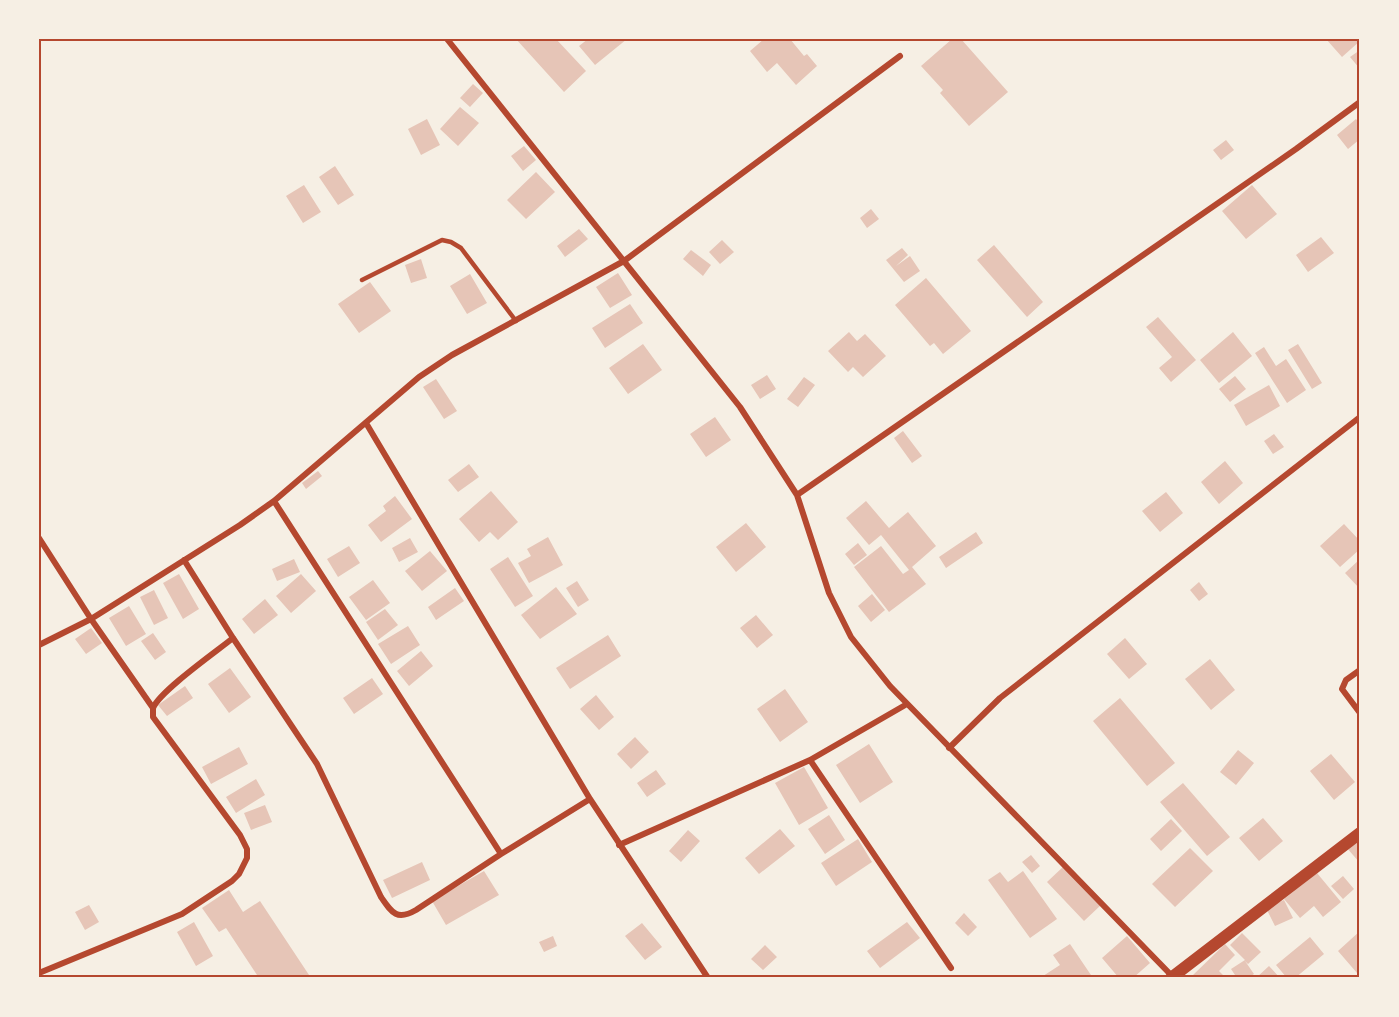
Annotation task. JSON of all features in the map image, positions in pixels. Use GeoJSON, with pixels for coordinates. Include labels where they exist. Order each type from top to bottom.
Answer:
{"type":"FeatureCollection","features":[{"type":"Feature","properties":{"kind":"main road"},"geometry":{"type":"LineString","coordinates":[[1173,977],[1360,833]]}},
{"type":"Feature","properties":{"kind":"street"},"geometry":{"type":"LineString","coordinates":[[447,39],[740,407],[797,495],[829,593],[851,638],[907,704],[1173,977]]}},
{"type":"Feature","properties":{"kind":"street"},"geometry":{"type":"LineString","coordinates":[[39,645],[91,619],[274,501],[419,377],[452,356],[624,261],[900,56]]}},
{"type":"Feature","properties":{"kind":"street"},"geometry":{"type":"LineString","coordinates":[[797,495],[1287,156],[1360,102]]}},
{"type":"Feature","properties":{"kind":"street"},"geometry":{"type":"LineString","coordinates":[[950,748],[1000,698],[1360,417]]}},
{"type":"Feature","properties":{"kind":"street"},"geometry":{"type":"LineString","coordinates":[[366,423],[590,799],[708,978]]}},
{"type":"Feature","properties":{"kind":"street"},"geometry":{"type":"LineString","coordinates":[[274,501],[501,854]]}},
{"type":"Feature","properties":{"kind":"street"},"geometry":{"type":"LineString","coordinates":[[39,538],[91,619],[153,708],[153,717],[158,726],[240,835],[247,849],[244,866],[232,881],[182,914],[39,974]]}},
{"type":"Feature","properties":{"kind":"street"},"geometry":{"type":"LineString","coordinates":[[184,560],[317,764],[381,897],[390,910],[398,916],[406,916],[590,799]]}},
{"type":"Feature","properties":{"kind":"street"},"geometry":{"type":"LineString","coordinates":[[153,708],[176,683],[233,638]]}},
{"type":"Feature","properties":{"kind":"street"},"geometry":{"type":"LineString","coordinates":[[1360,670],[1346,680],[1342,689],[1360,713]]}},
{"type":"Feature","properties":{"kind":"street"},"geometry":{"type":"LineString","coordinates":[[619,844],[810,760],[907,704]]}},
{"type":"Feature","properties":{"kind":"street"},"geometry":{"type":"LineString","coordinates":[[810,760],[951,968]]}},
{"type":"Feature","properties":{"kind":"lane"},"geometry":{"type":"LineString","coordinates":[[362,280],[442,240],[451,242],[461,249],[516,321]]}},
{"type":"Feature","properties":{"kind":"building"},"geometry":{"type":"Polygon","coordinates":[[[516,39],[556,39],[586,71],[564,92],[516,39]]]}},
{"type":"Feature","properties":{"kind":"building"},"geometry":{"type":"Polygon","coordinates":[[[588,39],[627,39],[595,65],[579,46],[588,39]]]}},
{"type":"Feature","properties":{"kind":"building"},"geometry":{"type":"Polygon","coordinates":[[[764,39],[790,39],[804,56],[807,54],[817,66],[796,85],[777,63],[767,72],[750,51],[764,39]]]}},
{"type":"Feature","properties":{"kind":"building"},"geometry":{"type":"Polygon","coordinates":[[[952,39],[961,39],[1008,92],[969,126],[940,93],[943,90],[921,66],[952,39]]]}},
{"type":"Feature","properties":{"kind":"building"},"geometry":{"type":"Polygon","coordinates":[[[1326,39],[1360,39],[1360,41],[1342,57],[1326,39]]]}},
{"type":"Feature","properties":{"kind":"building"},"geometry":{"type":"Polygon","coordinates":[[[1360,50],[1360,69],[1350,57],[1360,50]]]}},
{"type":"Feature","properties":{"kind":"building"},"geometry":{"type":"Polygon","coordinates":[[[473,84],[483,93],[470,107],[460,98],[473,84]]]}},
{"type":"Feature","properties":{"kind":"building"},"geometry":{"type":"Polygon","coordinates":[[[460,107],[479,123],[458,146],[440,129],[460,107]]]}},
{"type":"Feature","properties":{"kind":"building"},"geometry":{"type":"Polygon","coordinates":[[[427,119],[440,145],[421,155],[408,129],[427,119]]]}},
{"type":"Feature","properties":{"kind":"building"},"geometry":{"type":"Polygon","coordinates":[[[1356,119],[1360,124],[1360,139],[1348,149],[1337,135],[1356,119]]]}},
{"type":"Feature","properties":{"kind":"building"},"geometry":{"type":"Polygon","coordinates":[[[1226,140],[1234,150],[1221,160],[1213,150],[1226,140]]]}},
{"type":"Feature","properties":{"kind":"building"},"geometry":{"type":"Polygon","coordinates":[[[524,146],[536,160],[523,171],[511,156],[524,146]]]}},
{"type":"Feature","properties":{"kind":"building"},"geometry":{"type":"Polygon","coordinates":[[[335,166],[354,195],[338,205],[319,177],[335,166]]]}},
{"type":"Feature","properties":{"kind":"building"},"geometry":{"type":"Polygon","coordinates":[[[536,172],[555,192],[526,219],[507,200],[536,172]]]}},
{"type":"Feature","properties":{"kind":"building"},"geometry":{"type":"Polygon","coordinates":[[[304,185],[321,212],[303,223],[286,196],[304,185]]]}},
{"type":"Feature","properties":{"kind":"building"},"geometry":{"type":"Polygon","coordinates":[[[1252,185],[1277,214],[1246,239],[1222,211],[1252,185]]]}},
{"type":"Feature","properties":{"kind":"building"},"geometry":{"type":"Polygon","coordinates":[[[871,209],[879,219],[867,228],[860,218],[871,209]]]}},
{"type":"Feature","properties":{"kind":"building"},"geometry":{"type":"Polygon","coordinates":[[[579,229],[588,239],[565,257],[557,246],[579,229]]]}},
{"type":"Feature","properties":{"kind":"building"},"geometry":{"type":"Polygon","coordinates":[[[1321,237],[1334,253],[1308,272],[1296,255],[1321,237]]]}},
{"type":"Feature","properties":{"kind":"building"},"geometry":{"type":"Polygon","coordinates":[[[722,240],[734,252],[720,264],[709,252],[722,240]]]}},
{"type":"Feature","properties":{"kind":"building"},"geometry":{"type":"Polygon","coordinates":[[[994,245],[1043,302],[1027,317],[977,260],[994,245]]]}},
{"type":"Feature","properties":{"kind":"building"},"geometry":{"type":"Polygon","coordinates":[[[902,248],[908,255],[896,266],[910,256],[920,271],[904,282],[886,260],[902,248]]]}},
{"type":"Feature","properties":{"kind":"building"},"geometry":{"type":"Polygon","coordinates":[[[691,250],[711,265],[703,276],[683,259],[691,250]]]}},
{"type":"Feature","properties":{"kind":"building"},"geometry":{"type":"Polygon","coordinates":[[[421,259],[427,278],[411,283],[405,265],[421,259]]]}},
{"type":"Feature","properties":{"kind":"building"},"geometry":{"type":"Polygon","coordinates":[[[618,273],[632,295],[610,308],[596,287],[618,273]]]}},
{"type":"Feature","properties":{"kind":"building"},"geometry":{"type":"Polygon","coordinates":[[[470,274],[487,303],[467,314],[450,286],[470,274]]]}},
{"type":"Feature","properties":{"kind":"building"},"geometry":{"type":"Polygon","coordinates":[[[926,278],[971,331],[943,354],[934,343],[930,346],[895,305],[926,278]]]}},
{"type":"Feature","properties":{"kind":"building"},"geometry":{"type":"Polygon","coordinates":[[[370,282],[391,311],[359,333],[338,304],[370,282]]]}},
{"type":"Feature","properties":{"kind":"building"},"geometry":{"type":"Polygon","coordinates":[[[630,304],[643,323],[605,348],[592,328],[630,304]]]}},
{"type":"Feature","properties":{"kind":"building"},"geometry":{"type":"Polygon","coordinates":[[[1158,317],[1196,360],[1171,382],[1159,368],[1172,357],[1146,327],[1158,317]]]}},
{"type":"Feature","properties":{"kind":"building"},"geometry":{"type":"Polygon","coordinates":[[[849,332],[857,341],[865,334],[886,356],[863,377],[853,367],[848,372],[828,351],[849,332]]]}},
{"type":"Feature","properties":{"kind":"building"},"geometry":{"type":"Polygon","coordinates":[[[1233,332],[1252,356],[1219,383],[1200,360],[1233,332]]]}},
{"type":"Feature","properties":{"kind":"building"},"geometry":{"type":"Polygon","coordinates":[[[643,344],[662,370],[628,394],[609,368],[643,344]]]}},
{"type":"Feature","properties":{"kind":"building"},"geometry":{"type":"Polygon","coordinates":[[[1298,344],[1322,383],[1312,389],[1288,350],[1298,344]]]}},
{"type":"Feature","properties":{"kind":"building"},"geometry":{"type":"Polygon","coordinates":[[[1264,347],[1276,366],[1286,359],[1306,390],[1287,403],[1255,353],[1264,347]]]}},
{"type":"Feature","properties":{"kind":"building"},"geometry":{"type":"Polygon","coordinates":[[[767,375],[776,389],[760,399],[751,385],[767,375]]]}},
{"type":"Feature","properties":{"kind":"building"},"geometry":{"type":"Polygon","coordinates":[[[1235,376],[1246,389],[1230,402],[1219,389],[1235,376]]]}},
{"type":"Feature","properties":{"kind":"building"},"geometry":{"type":"Polygon","coordinates":[[[804,377],[815,385],[798,407],[787,399],[804,377]]]}},
{"type":"Feature","properties":{"kind":"building"},"geometry":{"type":"Polygon","coordinates":[[[436,379],[457,411],[444,419],[423,387],[436,379]]]}},
{"type":"Feature","properties":{"kind":"building"},"geometry":{"type":"Polygon","coordinates":[[[1269,385],[1280,406],[1246,426],[1234,405],[1269,385]]]}},
{"type":"Feature","properties":{"kind":"building"},"geometry":{"type":"Polygon","coordinates":[[[715,417],[731,440],[706,457],[690,434],[715,417]]]}},
{"type":"Feature","properties":{"kind":"building"},"geometry":{"type":"Polygon","coordinates":[[[903,431],[922,456],[912,463],[894,438],[903,431]]]}},
{"type":"Feature","properties":{"kind":"building"},"geometry":{"type":"Polygon","coordinates":[[[1274,434],[1284,447],[1273,454],[1264,441],[1274,434]]]}},
{"type":"Feature","properties":{"kind":"building"},"geometry":{"type":"Polygon","coordinates":[[[1225,461],[1243,483],[1219,504],[1201,482],[1225,461]]]}},
{"type":"Feature","properties":{"kind":"building"},"geometry":{"type":"Polygon","coordinates":[[[469,464],[479,477],[458,492],[448,480],[469,464]]]}},
{"type":"Feature","properties":{"kind":"building"},"geometry":{"type":"Polygon","coordinates":[[[318,471],[322,476],[306,489],[302,483],[318,471]]]}},
{"type":"Feature","properties":{"kind":"building"},"geometry":{"type":"Polygon","coordinates":[[[491,491],[518,522],[498,540],[490,532],[479,542],[459,519],[491,491]]]}},
{"type":"Feature","properties":{"kind":"building"},"geometry":{"type":"Polygon","coordinates":[[[1166,492],[1183,513],[1160,532],[1142,511],[1166,492]]]}},
{"type":"Feature","properties":{"kind":"building"},"geometry":{"type":"Polygon","coordinates":[[[395,496],[412,519],[381,542],[368,525],[386,511],[383,506],[395,496]]]}},
{"type":"Feature","properties":{"kind":"building"},"geometry":{"type":"Polygon","coordinates":[[[866,501],[889,528],[908,512],[936,546],[912,567],[926,584],[889,612],[854,567],[881,546],[903,574],[909,570],[881,535],[869,545],[846,518],[866,501]]]}},
{"type":"Feature","properties":{"kind":"building"},"geometry":{"type":"Polygon","coordinates":[[[746,523],[766,547],[736,572],[716,547],[746,523]]]}},
{"type":"Feature","properties":{"kind":"building"},"geometry":{"type":"Polygon","coordinates":[[[1344,524],[1360,541],[1360,549],[1340,567],[1320,546],[1344,524]]]}},
{"type":"Feature","properties":{"kind":"building"},"geometry":{"type":"Polygon","coordinates":[[[976,532],[983,543],[946,568],[939,557],[976,532]]]}},
{"type":"Feature","properties":{"kind":"building"},"geometry":{"type":"Polygon","coordinates":[[[548,537],[563,565],[529,583],[518,563],[531,556],[527,549],[548,537]]]}},
{"type":"Feature","properties":{"kind":"building"},"geometry":{"type":"Polygon","coordinates":[[[410,538],[418,552],[399,562],[392,548],[410,538]]]}},
{"type":"Feature","properties":{"kind":"building"},"geometry":{"type":"Polygon","coordinates":[[[858,543],[867,555],[854,565],[845,554],[858,543]]]}},
{"type":"Feature","properties":{"kind":"building"},"geometry":{"type":"Polygon","coordinates":[[[349,546],[360,563],[338,577],[327,559],[349,546]]]}},
{"type":"Feature","properties":{"kind":"building"},"geometry":{"type":"Polygon","coordinates":[[[430,551],[447,571],[422,591],[405,571],[430,551]]]}},
{"type":"Feature","properties":{"kind":"building"},"geometry":{"type":"Polygon","coordinates":[[[508,557],[533,596],[515,607],[490,569],[508,557]]]}},
{"type":"Feature","properties":{"kind":"building"},"geometry":{"type":"Polygon","coordinates":[[[294,559],[300,572],[277,581],[272,569],[294,559]]]}},
{"type":"Feature","properties":{"kind":"building"},"geometry":{"type":"Polygon","coordinates":[[[1360,559],[1360,589],[1345,573],[1360,559]]]}},
{"type":"Feature","properties":{"kind":"building"},"geometry":{"type":"Polygon","coordinates":[[[179,574],[199,609],[183,619],[163,583],[179,574]]]}},
{"type":"Feature","properties":{"kind":"building"},"geometry":{"type":"Polygon","coordinates":[[[301,574],[316,591],[291,613],[276,596],[301,574]]]}},
{"type":"Feature","properties":{"kind":"building"},"geometry":{"type":"Polygon","coordinates":[[[373,580],[390,603],[366,620],[349,597],[373,580]]]}},
{"type":"Feature","properties":{"kind":"building"},"geometry":{"type":"Polygon","coordinates":[[[577,581],[589,600],[578,607],[566,588],[577,581]]]}},
{"type":"Feature","properties":{"kind":"building"},"geometry":{"type":"Polygon","coordinates":[[[1199,582],[1208,594],[1199,601],[1190,590],[1199,582]]]}},
{"type":"Feature","properties":{"kind":"building"},"geometry":{"type":"Polygon","coordinates":[[[556,587],[577,614],[540,639],[521,615],[556,587]]]}},
{"type":"Feature","properties":{"kind":"building"},"geometry":{"type":"Polygon","coordinates":[[[455,588],[464,601],[436,620],[428,607],[455,588]]]}},
{"type":"Feature","properties":{"kind":"building"},"geometry":{"type":"Polygon","coordinates":[[[154,590],[168,618],[154,625],[140,597],[154,590]]]}},
{"type":"Feature","properties":{"kind":"building"},"geometry":{"type":"Polygon","coordinates":[[[872,594],[885,610],[871,622],[858,606],[872,594]]]}},
{"type":"Feature","properties":{"kind":"building"},"geometry":{"type":"Polygon","coordinates":[[[265,599],[278,615],[254,634],[242,619],[265,599]]]}},
{"type":"Feature","properties":{"kind":"building"},"geometry":{"type":"Polygon","coordinates":[[[129,606],[146,634],[126,646],[109,618],[129,606]]]}},
{"type":"Feature","properties":{"kind":"building"},"geometry":{"type":"Polygon","coordinates":[[[385,609],[398,625],[378,640],[366,622],[385,609]]]}},
{"type":"Feature","properties":{"kind":"building"},"geometry":{"type":"Polygon","coordinates":[[[756,615],[773,635],[757,648],[740,628],[756,615]]]}},
{"type":"Feature","properties":{"kind":"building"},"geometry":{"type":"Polygon","coordinates":[[[408,626],[420,645],[391,664],[378,644],[408,626]]]}},
{"type":"Feature","properties":{"kind":"building"},"geometry":{"type":"Polygon","coordinates":[[[91,628],[102,643],[86,654],[75,639],[91,628]]]}},
{"type":"Feature","properties":{"kind":"building"},"geometry":{"type":"Polygon","coordinates":[[[153,633],[166,652],[155,660],[141,641],[153,633]]]}},
{"type":"Feature","properties":{"kind":"building"},"geometry":{"type":"Polygon","coordinates":[[[608,635],[621,656],[570,689],[556,668],[608,635]]]}},
{"type":"Feature","properties":{"kind":"building"},"geometry":{"type":"Polygon","coordinates":[[[1125,638],[1147,664],[1129,679],[1107,654],[1125,638]]]}},
{"type":"Feature","properties":{"kind":"building"},"geometry":{"type":"Polygon","coordinates":[[[421,651],[433,666],[409,686],[397,671],[421,651]]]}},
{"type":"Feature","properties":{"kind":"building"},"geometry":{"type":"Polygon","coordinates":[[[1210,659],[1235,690],[1211,710],[1185,679],[1210,659]]]}},
{"type":"Feature","properties":{"kind":"building"},"geometry":{"type":"Polygon","coordinates":[[[230,668],[251,697],[229,713],[208,684],[230,668]]]}},
{"type":"Feature","properties":{"kind":"building"},"geometry":{"type":"Polygon","coordinates":[[[372,678],[383,694],[354,714],[343,698],[372,678]]]}},
{"type":"Feature","properties":{"kind":"building"},"geometry":{"type":"Polygon","coordinates":[[[185,686],[193,698],[167,716],[158,705],[185,686]]]}},
{"type":"Feature","properties":{"kind":"building"},"geometry":{"type":"Polygon","coordinates":[[[785,689],[808,722],[780,742],[757,709],[785,689]]]}},
{"type":"Feature","properties":{"kind":"building"},"geometry":{"type":"Polygon","coordinates":[[[596,695],[614,717],[599,730],[580,709],[596,695]]]}},
{"type":"Feature","properties":{"kind":"building"},"geometry":{"type":"Polygon","coordinates":[[[1120,698],[1175,763],[1147,786],[1093,721],[1120,698]]]}},
{"type":"Feature","properties":{"kind":"building"},"geometry":{"type":"Polygon","coordinates":[[[635,737],[649,752],[631,769],[617,754],[635,737]]]}},
{"type":"Feature","properties":{"kind":"building"},"geometry":{"type":"Polygon","coordinates":[[[869,744],[893,782],[860,803],[836,765],[869,744]]]}},
{"type":"Feature","properties":{"kind":"building"},"geometry":{"type":"Polygon","coordinates":[[[239,747],[248,764],[211,784],[202,767],[239,747]]]}},
{"type":"Feature","properties":{"kind":"building"},"geometry":{"type":"Polygon","coordinates":[[[1238,750],[1254,763],[1236,785],[1220,772],[1238,750]]]}},
{"type":"Feature","properties":{"kind":"building"},"geometry":{"type":"Polygon","coordinates":[[[1331,754],[1355,782],[1334,800],[1310,771],[1331,754]]]}},
{"type":"Feature","properties":{"kind":"building"},"geometry":{"type":"Polygon","coordinates":[[[804,767],[828,808],[799,825],[775,783],[804,767]]]}},
{"type":"Feature","properties":{"kind":"building"},"geometry":{"type":"Polygon","coordinates":[[[656,770],[666,784],[647,797],[637,783],[656,770]]]}},
{"type":"Feature","properties":{"kind":"building"},"geometry":{"type":"Polygon","coordinates":[[[256,779],[265,795],[236,813],[226,797],[256,779]]]}},
{"type":"Feature","properties":{"kind":"building"},"geometry":{"type":"Polygon","coordinates":[[[1183,783],[1230,837],[1207,856],[1160,802],[1183,783]]]}},
{"type":"Feature","properties":{"kind":"building"},"geometry":{"type":"Polygon","coordinates":[[[265,805],[272,822],[251,830],[244,813],[265,805]]]}},
{"type":"Feature","properties":{"kind":"building"},"geometry":{"type":"Polygon","coordinates":[[[829,815],[845,840],[825,854],[808,829],[829,815]]]}},
{"type":"Feature","properties":{"kind":"building"},"geometry":{"type":"Polygon","coordinates":[[[1263,818],[1283,841],[1259,861],[1239,838],[1263,818]]]}},
{"type":"Feature","properties":{"kind":"building"},"geometry":{"type":"Polygon","coordinates":[[[1171,819],[1182,831],[1161,851],[1150,839],[1171,819]]]}},
{"type":"Feature","properties":{"kind":"building"},"geometry":{"type":"Polygon","coordinates":[[[780,829],[795,846],[759,874],[745,858],[780,829]]]}},
{"type":"Feature","properties":{"kind":"building"},"geometry":{"type":"Polygon","coordinates":[[[688,830],[700,841],[681,862],[669,851],[688,830]]]}},
{"type":"Feature","properties":{"kind":"building"},"geometry":{"type":"Polygon","coordinates":[[[1360,836],[1360,863],[1346,847],[1360,836]]]}},
{"type":"Feature","properties":{"kind":"building"},"geometry":{"type":"Polygon","coordinates":[[[858,839],[872,862],[836,886],[821,863],[858,839]]]}},
{"type":"Feature","properties":{"kind":"building"},"geometry":{"type":"Polygon","coordinates":[[[1190,848],[1213,871],[1175,907],[1152,884],[1190,848]]]}},
{"type":"Feature","properties":{"kind":"building"},"geometry":{"type":"Polygon","coordinates":[[[1031,855],[1040,866],[1032,873],[1022,862],[1031,855]]]}},
{"type":"Feature","properties":{"kind":"building"},"geometry":{"type":"Polygon","coordinates":[[[422,862],[430,880],[392,898],[383,880],[422,862]]]}},
{"type":"Feature","properties":{"kind":"building"},"geometry":{"type":"Polygon","coordinates":[[[1064,866],[1101,905],[1084,921],[1047,882],[1064,866]]]}},
{"type":"Feature","properties":{"kind":"building"},"geometry":{"type":"Polygon","coordinates":[[[484,871],[499,895],[446,925],[432,901],[484,871]]]}},
{"type":"Feature","properties":{"kind":"building"},"geometry":{"type":"Polygon","coordinates":[[[1023,871],[1057,919],[1030,938],[988,880],[1000,872],[1008,882],[1023,871]]]}},
{"type":"Feature","properties":{"kind":"building"},"geometry":{"type":"Polygon","coordinates":[[[1317,873],[1341,902],[1323,917],[1314,906],[1300,918],[1284,899],[1317,873]]]}},
{"type":"Feature","properties":{"kind":"building"},"geometry":{"type":"Polygon","coordinates":[[[1343,876],[1354,889],[1343,899],[1331,886],[1343,876]]]}},
{"type":"Feature","properties":{"kind":"building"},"geometry":{"type":"Polygon","coordinates":[[[229,890],[243,912],[260,901],[311,978],[259,978],[226,928],[219,932],[202,908],[229,890]]]}},
{"type":"Feature","properties":{"kind":"building"},"geometry":{"type":"Polygon","coordinates":[[[1284,900],[1293,918],[1275,926],[1266,908],[1284,900]]]}},
{"type":"Feature","properties":{"kind":"building"},"geometry":{"type":"Polygon","coordinates":[[[89,905],[99,922],[85,930],[75,912],[89,905]]]}},
{"type":"Feature","properties":{"kind":"building"},"geometry":{"type":"Polygon","coordinates":[[[964,913],[977,927],[968,936],[955,923],[964,913]]]}},
{"type":"Feature","properties":{"kind":"building"},"geometry":{"type":"Polygon","coordinates":[[[194,922],[213,956],[196,966],[177,932],[194,922]]]}},
{"type":"Feature","properties":{"kind":"building"},"geometry":{"type":"Polygon","coordinates":[[[907,922],[920,938],[880,968],[867,951],[907,922]]]}},
{"type":"Feature","properties":{"kind":"building"},"geometry":{"type":"Polygon","coordinates":[[[642,923],[662,947],[645,960],[625,936],[642,923]]]}},
{"type":"Feature","properties":{"kind":"building"},"geometry":{"type":"Polygon","coordinates":[[[1360,931],[1360,970],[1357,973],[1338,951],[1360,931]]]}},
{"type":"Feature","properties":{"kind":"building"},"geometry":{"type":"Polygon","coordinates":[[[1242,933],[1261,952],[1248,964],[1245,961],[1254,974],[1248,978],[1237,978],[1231,969],[1245,960],[1230,945],[1242,933]]]}},
{"type":"Feature","properties":{"kind":"building"},"geometry":{"type":"Polygon","coordinates":[[[553,936],[557,946],[544,952],[539,942],[553,936]]]}},
{"type":"Feature","properties":{"kind":"building"},"geometry":{"type":"Polygon","coordinates":[[[1127,936],[1150,963],[1133,978],[1119,978],[1102,958],[1127,936]]]}},
{"type":"Feature","properties":{"kind":"building"},"geometry":{"type":"Polygon","coordinates":[[[1310,937],[1324,954],[1295,978],[1287,978],[1276,965],[1310,937]]]}},
{"type":"Feature","properties":{"kind":"building"},"geometry":{"type":"Polygon","coordinates":[[[1070,944],[1093,978],[1040,978],[1060,965],[1053,955],[1070,944]]]}},
{"type":"Feature","properties":{"kind":"building"},"geometry":{"type":"Polygon","coordinates":[[[1225,944],[1235,955],[1219,971],[1226,978],[1194,978],[1192,976],[1225,944]]]}},
{"type":"Feature","properties":{"kind":"building"},"geometry":{"type":"Polygon","coordinates":[[[765,945],[777,957],[763,970],[751,959],[765,945]]]}},
{"type":"Feature","properties":{"kind":"building"},"geometry":{"type":"Polygon","coordinates":[[[1269,966],[1280,978],[1256,978],[1269,966]]]}}]}
